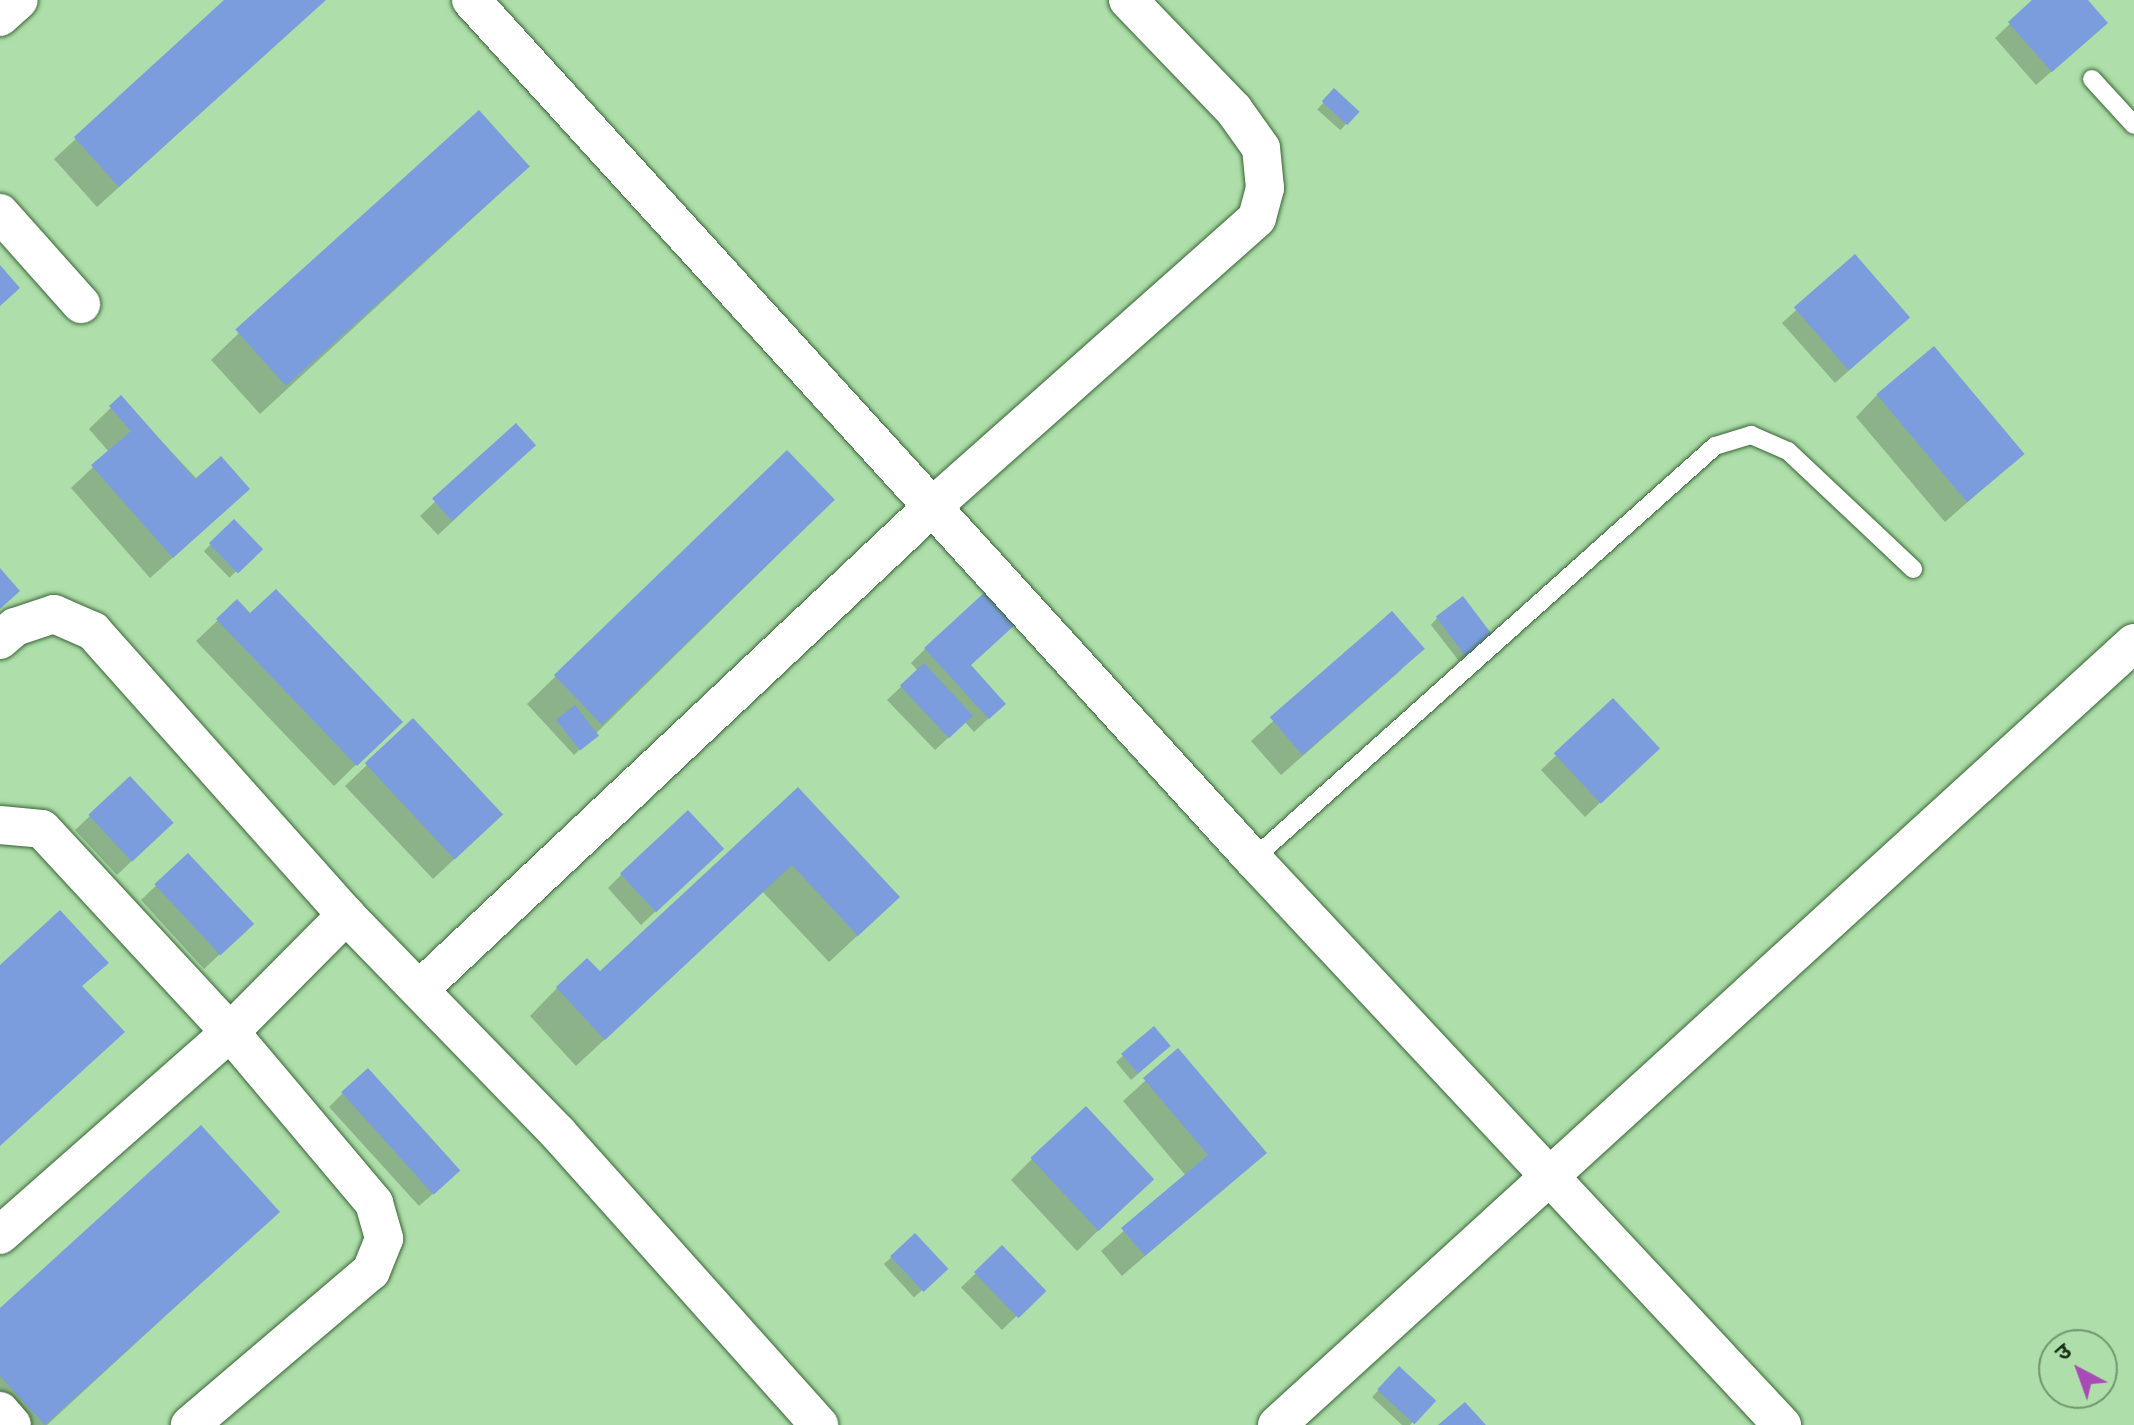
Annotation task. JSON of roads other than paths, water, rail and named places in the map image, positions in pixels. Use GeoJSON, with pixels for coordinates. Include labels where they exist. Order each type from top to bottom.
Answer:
{"type":"FeatureCollection","features":[{"type":"Feature","properties":{"kind":"street"},"geometry":{"type":"LineString","coordinates":[[0,17],[19,0]]}},
{"type":"Feature","properties":{"kind":"street"},"geometry":{"type":"LineString","coordinates":[[471,0],[1253,859],[1782,1425]]}},
{"type":"Feature","properties":{"kind":"street"},"geometry":{"type":"LineString","coordinates":[[421,988],[933,506],[1257,218],[1265,188],[1261,148],[1234,110],[1128,0]]}},
{"type":"Feature","properties":{"kind":"street"},"geometry":{"type":"LineString","coordinates":[[0,213],[81,304]]}},
{"type":"Feature","properties":{"kind":"street"},"geometry":{"type":"LineString","coordinates":[[0,640],[15,627],[54,614],[93,631],[346,915],[421,988],[819,1425]]}},
{"type":"Feature","properties":{"kind":"street"},"geometry":{"type":"LineString","coordinates":[[1277,1425],[1550,1180],[2134,643]]}},
{"type":"Feature","properties":{"kind":"street"},"geometry":{"type":"LineString","coordinates":[[0,825],[42,829],[230,1032],[374,1203],[384,1239],[371,1271],[190,1425]]}},
{"type":"Feature","properties":{"kind":"street"},"geometry":{"type":"LineString","coordinates":[[0,1235],[230,1032],[346,915]]}},
{"type":"Feature","properties":{"kind":"street"},"geometry":{"type":"LineString","coordinates":[[0,1411],[12,1425]]}},
{"type":"Feature","properties":{"kind":"lane"},"geometry":{"type":"LineString","coordinates":[[2092,79],[2134,125]]}},
{"type":"Feature","properties":{"kind":"lane"},"geometry":{"type":"LineString","coordinates":[[1253,859],[1715,446],[1751,435],[1788,451],[1913,569]]}}]}
